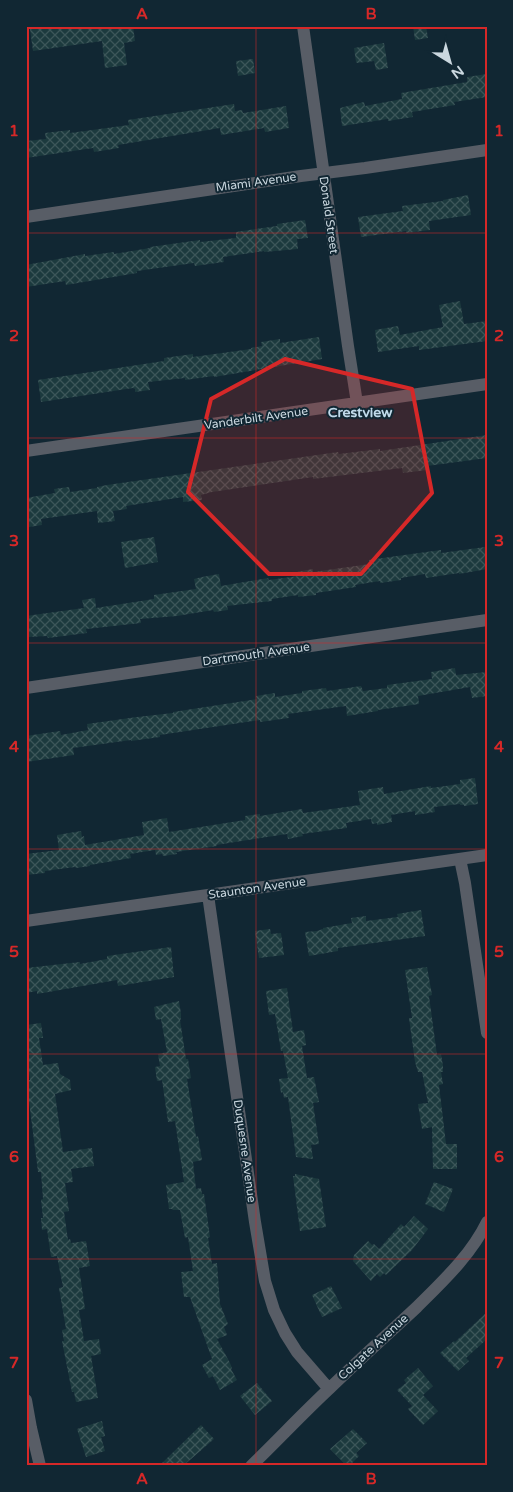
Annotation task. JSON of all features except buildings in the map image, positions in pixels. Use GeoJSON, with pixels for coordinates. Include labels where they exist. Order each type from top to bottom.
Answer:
{"type":"FeatureCollection","features":[{"type":"Feature","properties":{"kind":"street","name":"Donald Street"},"geometry":{"type":"LineString","coordinates":[[302,26],[357,403]]}},
{"type":"Feature","properties":{"kind":"street","name":"Miami Avenue"},"geometry":{"type":"LineString","coordinates":[[26,217],[487,150]]}},
{"type":"Feature","properties":{"kind":"street","name":"Vanderbilt Avenue"},"geometry":{"type":"LineString","coordinates":[[26,451],[487,384]]}},
{"type":"Feature","properties":{"kind":"street","name":"Dartmouth Avenue"},"geometry":{"type":"LineString","coordinates":[[26,688],[487,620]]}},
{"type":"Feature","properties":{"kind":"street","name":"Staunton Avenue"},"geometry":{"type":"LineString","coordinates":[[26,921],[487,855]]}},
{"type":"Feature","properties":{"kind":"street"},"geometry":{"type":"LineString","coordinates":[[460,859],[487,1033]]}},
{"type":"Feature","properties":{"kind":"street","name":"Duquesne Avenue"},"geometry":{"type":"LineString","coordinates":[[208,895],[265,1281],[284,1333],[296,1352],[329,1388]]}},
{"type":"Feature","properties":{"kind":"street","name":"Colgate Avenue"},"geometry":{"type":"LineString","coordinates":[[251,1466],[329,1388],[376,1346],[441,1283],[469,1251],[487,1222]]}},
{"type":"Feature","properties":{"kind":"street"},"geometry":{"type":"LineString","coordinates":[[26,1400],[40,1466]]}},
{"type":"Feature","properties":{"kind":"highlighted area"},"geometry":{"type":"Polygon","coordinates":[[[285,359],[412,389],[432,493],[361,574],[269,574],[188,492],[211,399],[285,359]]]}},
{"type":"Feature","properties":{"kind":"district","name":"Crestview"},"geometry":{"type":"Point","coordinates":[360,412]}}]}
